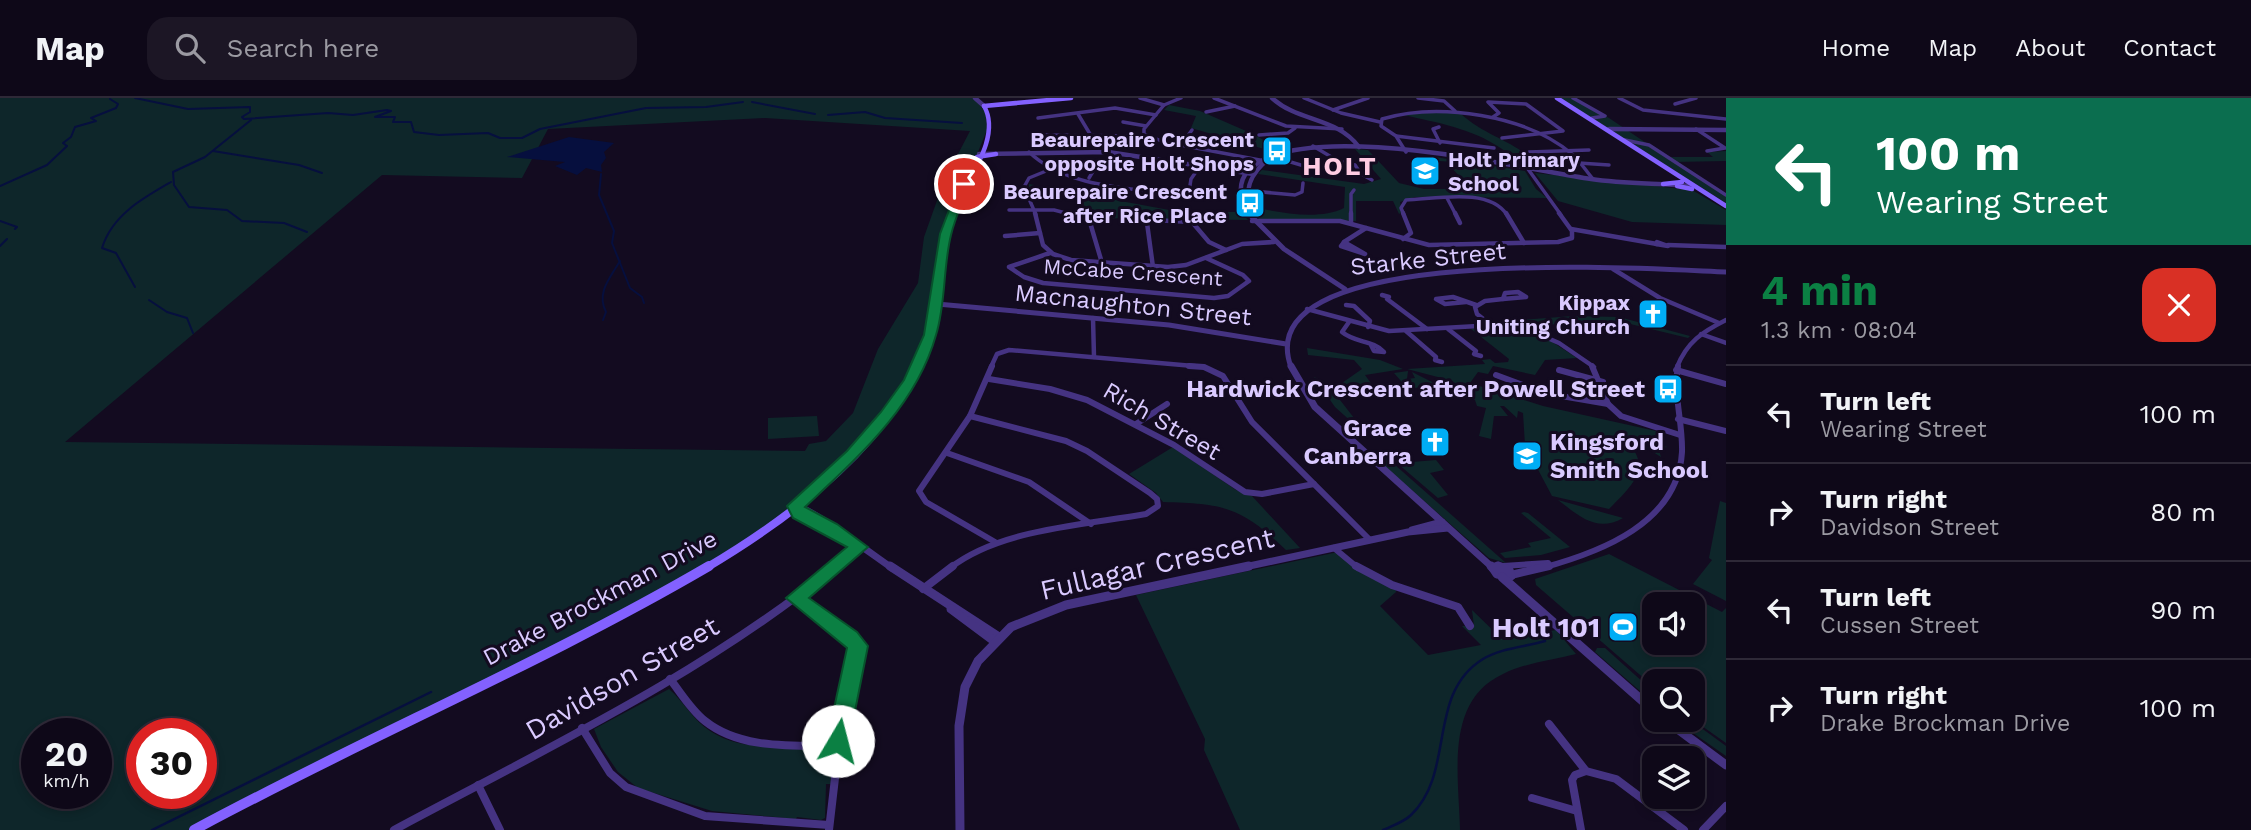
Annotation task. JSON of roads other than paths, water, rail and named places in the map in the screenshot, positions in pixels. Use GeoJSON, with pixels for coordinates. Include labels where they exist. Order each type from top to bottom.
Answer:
{"type":"FeatureCollection","features":[{"type":"Feature","properties":{"kind":"main road"},"geometry":{"type":"LineString","coordinates":[[984,106],[1071,98]]}},
{"type":"Feature","properties":{"kind":"main road"},"geometry":{"type":"LineString","coordinates":[[1557,98],[1726,206]]}},
{"type":"Feature","properties":{"kind":"main road","name":"Drake Brockman Drive"},"geometry":{"type":"LineString","coordinates":[[194,830],[626,614],[744,544],[796,506],[844,463],[898,401],[922,356],[937,304],[948,226],[991,125],[984,106]]}},
{"type":"Feature","properties":{"kind":"main road"},"geometry":{"type":"LineString","coordinates":[[1603,125],[1621,129]]}},
{"type":"Feature","properties":{"kind":"main road"},"geometry":{"type":"LineString","coordinates":[[1611,131],[1621,129]]}},
{"type":"Feature","properties":{"kind":"main road"},"geometry":{"type":"LineString","coordinates":[[979,153],[996,153]]}},
{"type":"Feature","properties":{"kind":"main road"},"geometry":{"type":"LineString","coordinates":[[979,153],[996,153]]}},
{"type":"Feature","properties":{"kind":"main road"},"geometry":{"type":"LineString","coordinates":[[1661,184],[1685,182]]}},
{"type":"Feature","properties":{"kind":"main road"},"geometry":{"type":"LineString","coordinates":[[1677,186],[1702,192]]}},
{"type":"Feature","properties":{"kind":"street"},"geometry":{"type":"LineString","coordinates":[[976,98],[984,106]]}},
{"type":"Feature","properties":{"kind":"street"},"geometry":{"type":"LineString","coordinates":[[1140,98],[1164,105]]}},
{"type":"Feature","properties":{"kind":"street"},"geometry":{"type":"LineString","coordinates":[[1146,136],[1143,131],[1164,105],[1181,98]]}},
{"type":"Feature","properties":{"kind":"street"},"geometry":{"type":"LineString","coordinates":[[1214,98],[1295,128],[1342,128]]}},
{"type":"Feature","properties":{"kind":"street"},"geometry":{"type":"LineString","coordinates":[[1223,100],[1231,98]]}},
{"type":"Feature","properties":{"kind":"street"},"geometry":{"type":"LineString","coordinates":[[1272,98],[1288,110],[1342,128],[1351,134],[1358,147]]}},
{"type":"Feature","properties":{"kind":"street"},"geometry":{"type":"LineString","coordinates":[[1304,98],[1332,110],[1380,122],[1396,136],[1406,152]]}},
{"type":"Feature","properties":{"kind":"street"},"geometry":{"type":"LineString","coordinates":[[1332,110],[1368,98]]}},
{"type":"Feature","properties":{"kind":"street"},"geometry":{"type":"LineString","coordinates":[[1418,98],[1444,101],[1455,111]]}},
{"type":"Feature","properties":{"kind":"street"},"geometry":{"type":"LineString","coordinates":[[1573,98],[1605,116],[1592,118]]}},
{"type":"Feature","properties":{"kind":"street"},"geometry":{"type":"LineString","coordinates":[[1619,98],[1643,110],[1726,119]]}},
{"type":"Feature","properties":{"kind":"street"},"geometry":{"type":"LineString","coordinates":[[1675,104],[1696,98]]}},
{"type":"Feature","properties":{"kind":"street"},"geometry":{"type":"LineString","coordinates":[[1493,117],[1499,113],[1488,103],[1524,104],[1563,131],[1502,138]]}},
{"type":"Feature","properties":{"kind":"street"},"geometry":{"type":"LineString","coordinates":[[1206,112],[1237,106]]}},
{"type":"Feature","properties":{"kind":"street"},"geometry":{"type":"LineString","coordinates":[[1038,118],[1118,108],[1156,115]]}},
{"type":"Feature","properties":{"kind":"street"},"geometry":{"type":"LineString","coordinates":[[1380,122],[1401,111],[1455,111],[1493,117],[1568,151],[1592,179]]}},
{"type":"Feature","properties":{"kind":"street"},"geometry":{"type":"LineString","coordinates":[[1078,114],[1090,134]]}},
{"type":"Feature","properties":{"kind":"street"},"geometry":{"type":"LineString","coordinates":[[1122,122],[1146,126]]}},
{"type":"Feature","properties":{"kind":"street"},"geometry":{"type":"LineString","coordinates":[[1439,127],[1433,129],[1440,143]]}},
{"type":"Feature","properties":{"kind":"street"},"geometry":{"type":"LineString","coordinates":[[1259,135],[1288,133],[1295,128]]}},
{"type":"Feature","properties":{"kind":"street"},"geometry":{"type":"LineString","coordinates":[[1621,129],[1726,130]]}},
{"type":"Feature","properties":{"kind":"street"},"geometry":{"type":"LineString","coordinates":[[1694,129],[1725,148],[1707,151]]}},
{"type":"Feature","properties":{"kind":"street"},"geometry":{"type":"LineString","coordinates":[[1181,145],[1192,130]]}},
{"type":"Feature","properties":{"kind":"street"},"geometry":{"type":"LineString","coordinates":[[1036,135],[1146,136],[1265,161]]}},
{"type":"Feature","properties":{"kind":"street"},"geometry":{"type":"LineString","coordinates":[[1396,136],[1494,148]]}},
{"type":"Feature","properties":{"kind":"street"},"geometry":{"type":"LineString","coordinates":[[1625,140],[1647,144],[1726,197]]}},
{"type":"Feature","properties":{"kind":"street"},"geometry":{"type":"LineString","coordinates":[[1313,147],[1338,161],[1355,165],[1370,179],[1358,178]]}},
{"type":"Feature","properties":{"kind":"street"},"geometry":{"type":"LineString","coordinates":[[1345,289],[1312,270],[1274,242],[1252,216],[1244,190],[1259,160],[1313,147],[1358,147],[1615,182],[1692,186]]}},
{"type":"Feature","properties":{"kind":"street"},"geometry":{"type":"LineString","coordinates":[[1529,152],[1589,150]]}},
{"type":"Feature","properties":{"kind":"street"},"geometry":{"type":"LineString","coordinates":[[1029,152],[1037,162],[1051,169],[1185,195],[1200,166]]}},
{"type":"Feature","properties":{"kind":"street"},"geometry":{"type":"LineString","coordinates":[[996,153],[1108,152],[1250,174]]}},
{"type":"Feature","properties":{"kind":"street"},"geometry":{"type":"LineString","coordinates":[[1272,156],[1311,168],[1338,161]]}},
{"type":"Feature","properties":{"kind":"street"},"geometry":{"type":"LineString","coordinates":[[1250,174],[1272,156]]}},
{"type":"Feature","properties":{"kind":"street"},"geometry":{"type":"LineString","coordinates":[[1145,170],[1157,159]]}},
{"type":"Feature","properties":{"kind":"street"},"geometry":{"type":"LineString","coordinates":[[1579,163],[1609,165]]}},
{"type":"Feature","properties":{"kind":"street"},"geometry":{"type":"LineString","coordinates":[[1089,178],[1095,168]]}},
{"type":"Feature","properties":{"kind":"street"},"geometry":{"type":"LineString","coordinates":[[1051,169],[1031,177],[1024,184],[1043,245],[1050,253],[1071,260],[1180,267],[1246,244],[1274,242]]}},
{"type":"Feature","properties":{"kind":"street"},"geometry":{"type":"LineString","coordinates":[[1252,216],[1351,223],[1403,239],[1435,245],[1568,240],[1573,236],[1571,229],[1528,170]]}},
{"type":"Feature","properties":{"kind":"street"},"geometry":{"type":"LineString","coordinates":[[1244,190],[1296,195],[1302,192],[1303,183]]}},
{"type":"Feature","properties":{"kind":"street"},"geometry":{"type":"LineString","coordinates":[[1661,184],[1692,186]]}},
{"type":"Feature","properties":{"kind":"street"},"geometry":{"type":"LineString","coordinates":[[1351,223],[1354,190]]}},
{"type":"Feature","properties":{"kind":"street"},"geometry":{"type":"LineString","coordinates":[[1716,200],[1726,197]]}},
{"type":"Feature","properties":{"kind":"street"},"geometry":{"type":"LineString","coordinates":[[1403,239],[1411,233],[1401,208],[1403,202],[1418,198],[1482,198],[1498,202],[1524,243]]}},
{"type":"Feature","properties":{"kind":"street"},"geometry":{"type":"LineString","coordinates":[[1447,198],[1460,223]]}},
{"type":"Feature","properties":{"kind":"street"},"geometry":{"type":"LineString","coordinates":[[1009,210],[1059,211],[1089,219],[1102,262]]}},
{"type":"Feature","properties":{"kind":"street"},"geometry":{"type":"LineString","coordinates":[[1153,267],[1147,223],[1151,220],[1192,222],[1209,242],[1226,250]]}},
{"type":"Feature","properties":{"kind":"street"},"geometry":{"type":"LineString","coordinates":[[1344,242],[1366,254],[1357,254],[1341,246],[1344,242],[1366,228]]}},
{"type":"Feature","properties":{"kind":"street"},"geometry":{"type":"LineString","coordinates":[[1571,229],[1657,244],[1726,247]]}},
{"type":"Feature","properties":{"kind":"street"},"geometry":{"type":"LineString","coordinates":[[1006,236],[1040,233]]}},
{"type":"Feature","properties":{"kind":"street","name":"McCabe Crescent"},"geometry":{"type":"LineString","coordinates":[[1050,253],[1009,267],[1024,277],[1043,283],[1214,298],[1228,296],[1249,281],[1243,275],[1206,258]]}},
{"type":"Feature","properties":{"kind":"street"},"geometry":{"type":"LineString","coordinates":[[1613,269],[1660,298],[1719,323]]}},
{"type":"Feature","properties":{"kind":"street","name":"Starke Street"},"geometry":{"type":"LineString","coordinates":[[1286,344],[1293,326],[1307,309],[1335,293],[1357,285],[1449,274],[1613,269],[1726,272]]}},
{"type":"Feature","properties":{"kind":"street"},"geometry":{"type":"LineString","coordinates":[[1331,281],[1357,285]]}},
{"type":"Feature","properties":{"kind":"street"},"geometry":{"type":"LineString","coordinates":[[1331,281],[1335,293]]}},
{"type":"Feature","properties":{"kind":"street"},"geometry":{"type":"LineString","coordinates":[[1466,302],[1443,303],[1436,299],[1451,297],[1476,305],[1503,299]]}},
{"type":"Feature","properties":{"kind":"street"},"geometry":{"type":"LineString","coordinates":[[1387,299],[1427,330]]}},
{"type":"Feature","properties":{"kind":"street","name":"Macnaughton Street"},"geometry":{"type":"LineString","coordinates":[[937,304],[1169,324],[1286,344]]}},
{"type":"Feature","properties":{"kind":"street"},"geometry":{"type":"LineString","coordinates":[[1476,305],[1477,314],[1491,325]]}},
{"type":"Feature","properties":{"kind":"street"},"geometry":{"type":"LineString","coordinates":[[1354,308],[1370,321],[1368,327]]}},
{"type":"Feature","properties":{"kind":"street"},"geometry":{"type":"LineString","coordinates":[[1307,309],[1368,327],[1406,331],[1491,325],[1523,329],[1555,341],[1591,364],[1602,382],[1608,404]]}},
{"type":"Feature","properties":{"kind":"street"},"geometry":{"type":"LineString","coordinates":[[1093,318],[1094,357]]}},
{"type":"Feature","properties":{"kind":"street"},"geometry":{"type":"LineString","coordinates":[[1508,576],[1615,541],[1654,514],[1670,494],[1679,475],[1680,435],[1674,393],[1676,370],[1684,352],[1700,334],[1726,320]]}},
{"type":"Feature","properties":{"kind":"street"},"geometry":{"type":"LineString","coordinates":[[1349,321],[1343,329],[1344,335],[1371,345]]}},
{"type":"Feature","properties":{"kind":"street"},"geometry":{"type":"LineString","coordinates":[[1448,328],[1476,351]]}},
{"type":"Feature","properties":{"kind":"street"},"geometry":{"type":"LineString","coordinates":[[1406,331],[1436,357]]}},
{"type":"Feature","properties":{"kind":"street"},"geometry":{"type":"LineString","coordinates":[[1700,334],[1726,344]]}},
{"type":"Feature","properties":{"kind":"street"},"geometry":{"type":"LineString","coordinates":[[1286,344],[1296,379],[1315,407],[1480,556],[1508,576],[1528,599],[1642,700]]}},
{"type":"Feature","properties":{"kind":"street"},"geometry":{"type":"LineString","coordinates":[[995,542],[920,496],[920,487],[947,453],[970,416],[989,379],[997,354],[1004,351],[1204,368],[1220,373],[1252,422],[1370,540]]}},
{"type":"Feature","properties":{"kind":"street"},"geometry":{"type":"LineString","coordinates":[[1676,370],[1726,384]]}},
{"type":"Feature","properties":{"kind":"street"},"geometry":{"type":"LineString","coordinates":[[1568,373],[1602,382]]}},
{"type":"Feature","properties":{"kind":"street","name":"Rich Street"},"geometry":{"type":"LineString","coordinates":[[989,379],[1072,395],[1136,424],[1245,492],[1262,494],[1314,484]]}},
{"type":"Feature","properties":{"kind":"street"},"geometry":{"type":"LineString","coordinates":[[1506,380],[1544,393],[1608,404],[1630,420],[1680,435]]}},
{"type":"Feature","properties":{"kind":"street"},"geometry":{"type":"LineString","coordinates":[[1136,424],[1167,404]]}},
{"type":"Feature","properties":{"kind":"street"},"geometry":{"type":"LineString","coordinates":[[923,589],[968,554],[995,542],[1150,513],[1158,506],[1157,499],[1080,447],[1034,431],[970,416]]}},
{"type":"Feature","properties":{"kind":"street"},"geometry":{"type":"LineString","coordinates":[[1678,419],[1726,431]]}},
{"type":"Feature","properties":{"kind":"street"},"geometry":{"type":"LineString","coordinates":[[947,453],[1029,482],[1092,524]]}},
{"type":"Feature","properties":{"kind":"street"},"geometry":{"type":"LineString","coordinates":[[796,506],[799,514],[831,528],[948,606],[958,617],[996,639]]}},
{"type":"Feature","properties":{"kind":"street","name":"Fullagar Crescent"},"geometry":{"type":"LineString","coordinates":[[960,830],[960,706],[968,678],[996,639],[1028,618],[1060,607],[1445,525]]}},
{"type":"Feature","properties":{"kind":"street","name":"Davidson Street"},"geometry":{"type":"LineString","coordinates":[[394,830],[670,679],[796,598],[859,547]]}},
{"type":"Feature","properties":{"kind":"street"},"geometry":{"type":"LineString","coordinates":[[1334,548],[1353,568],[1373,579],[1458,607],[1470,626]]}},
{"type":"Feature","properties":{"kind":"street"},"geometry":{"type":"LineString","coordinates":[[1497,567],[1555,562]]}},
{"type":"Feature","properties":{"kind":"street"},"geometry":{"type":"LineString","coordinates":[[582,728],[610,773],[626,787],[705,816],[829,828],[837,746],[858,646],[796,598]]}},
{"type":"Feature","properties":{"kind":"street"},"geometry":{"type":"LineString","coordinates":[[1458,607],[1467,601]]}},
{"type":"Feature","properties":{"kind":"street"},"geometry":{"type":"LineString","coordinates":[[670,679],[707,722],[726,734],[759,741],[837,746]]}},
{"type":"Feature","properties":{"kind":"street"},"geometry":{"type":"LineString","coordinates":[[1549,724],[1586,771]]}},
{"type":"Feature","properties":{"kind":"street"},"geometry":{"type":"LineString","coordinates":[[1682,732],[1726,765]]}},
{"type":"Feature","properties":{"kind":"street"},"geometry":{"type":"LineString","coordinates":[[1581,830],[1572,780],[1578,773],[1586,771],[1616,779],[1684,830]]}},
{"type":"Feature","properties":{"kind":"street"},"geometry":{"type":"LineString","coordinates":[[478,785],[500,830]]}},
{"type":"Feature","properties":{"kind":"street"},"geometry":{"type":"LineString","coordinates":[[1532,798],[1577,811]]}},
{"type":"Feature","properties":{"kind":"street"},"geometry":{"type":"LineString","coordinates":[[1703,830],[1726,806]]}},
{"type":"Feature","properties":{"kind":"waterway"},"geometry":{"type":"LineString","coordinates":[[135,98],[188,109],[250,107],[250,112],[242,117],[244,119],[328,113],[353,115],[387,110],[391,111],[375,117],[395,117],[393,122],[411,122],[414,132],[439,135],[488,133],[500,138],[522,138],[540,129],[646,108],[706,107],[743,102]]}},
{"type":"Feature","properties":{"kind":"waterway"},"geometry":{"type":"LineString","coordinates":[[0,186],[47,165],[67,146],[63,143],[71,137],[75,127],[96,121],[91,118],[116,108],[118,104],[110,99]]}},
{"type":"Feature","properties":{"kind":"waterway"},"geometry":{"type":"LineString","coordinates":[[752,102],[815,114]]}},
{"type":"Feature","properties":{"kind":"waterway"},"geometry":{"type":"LineString","coordinates":[[828,115],[865,112],[885,118],[962,123]]}},
{"type":"Feature","properties":{"kind":"waterway"},"geometry":{"type":"LineString","coordinates":[[251,120],[205,157],[173,172],[174,185],[189,207],[227,210],[242,221],[284,223],[307,232]]}},
{"type":"Feature","properties":{"kind":"waterway"},"geometry":{"type":"LineString","coordinates":[[213,151],[299,165],[322,173]]}},
{"type":"Feature","properties":{"kind":"waterway"},"geometry":{"type":"LineString","coordinates":[[601,174],[599,195],[614,231],[612,243],[620,262]]}},
{"type":"Feature","properties":{"kind":"waterway"},"geometry":{"type":"LineString","coordinates":[[135,287],[116,253],[102,248],[113,226],[121,217],[140,201],[171,182]]}},
{"type":"Feature","properties":{"kind":"waterway"},"geometry":{"type":"LineString","coordinates":[[0,221],[17,227],[15,229]]}},
{"type":"Feature","properties":{"kind":"waterway"},"geometry":{"type":"LineString","coordinates":[[0,246],[7,239]]}},
{"type":"Feature","properties":{"kind":"waterway"},"geometry":{"type":"LineString","coordinates":[[603,320],[606,312],[603,292],[620,262]]}},
{"type":"Feature","properties":{"kind":"waterway"},"geometry":{"type":"LineString","coordinates":[[620,262],[630,288],[642,297],[644,303]]}},
{"type":"Feature","properties":{"kind":"waterway"},"geometry":{"type":"LineString","coordinates":[[149,300],[167,312],[187,318],[193,333]]}},
{"type":"Feature","properties":{"kind":"waterway"},"geometry":{"type":"LineString","coordinates":[[1383,830],[1411,815],[1425,797],[1439,756],[1447,712],[1454,692],[1465,674],[1490,655],[1545,641]]}},
{"type":"Feature","properties":{"kind":"waterway"},"geometry":{"type":"LineString","coordinates":[[152,830],[431,692]]}},
{"type":"Feature","properties":{"kind":"place","name":"Beaurepaire Crescent opposite Holt Shops"},"geometry":{"type":"Point","coordinates":[1277,151]}},
{"type":"Feature","properties":{"kind":"place","name":"Holt Primary School"},"geometry":{"type":"Point","coordinates":[1425,171]}},
{"type":"Feature","properties":{"kind":"place","name":"Beaurepaire Crescent after Rice Place"},"geometry":{"type":"Point","coordinates":[1250,203]}},
{"type":"Feature","properties":{"kind":"place","name":"Kippax Uniting Church"},"geometry":{"type":"Point","coordinates":[1653,314]}},
{"type":"Feature","properties":{"kind":"place","name":"Hardwick Crescent after Powell Street"},"geometry":{"type":"Point","coordinates":[1668,389]}},
{"type":"Feature","properties":{"kind":"place","name":"Grace Canberra"},"geometry":{"type":"Point","coordinates":[1435,442]}},
{"type":"Feature","properties":{"kind":"place","name":"Kingsford Smith School"},"geometry":{"type":"Point","coordinates":[1527,456]}},
{"type":"Feature","properties":{"kind":"place","name":"Holt 101"},"geometry":{"type":"Point","coordinates":[1623,627]}},
{"type":"Feature","properties":{"kind":"district","name":"HOLT"},"geometry":{"type":"Point","coordinates":[1340,166]}}]}
